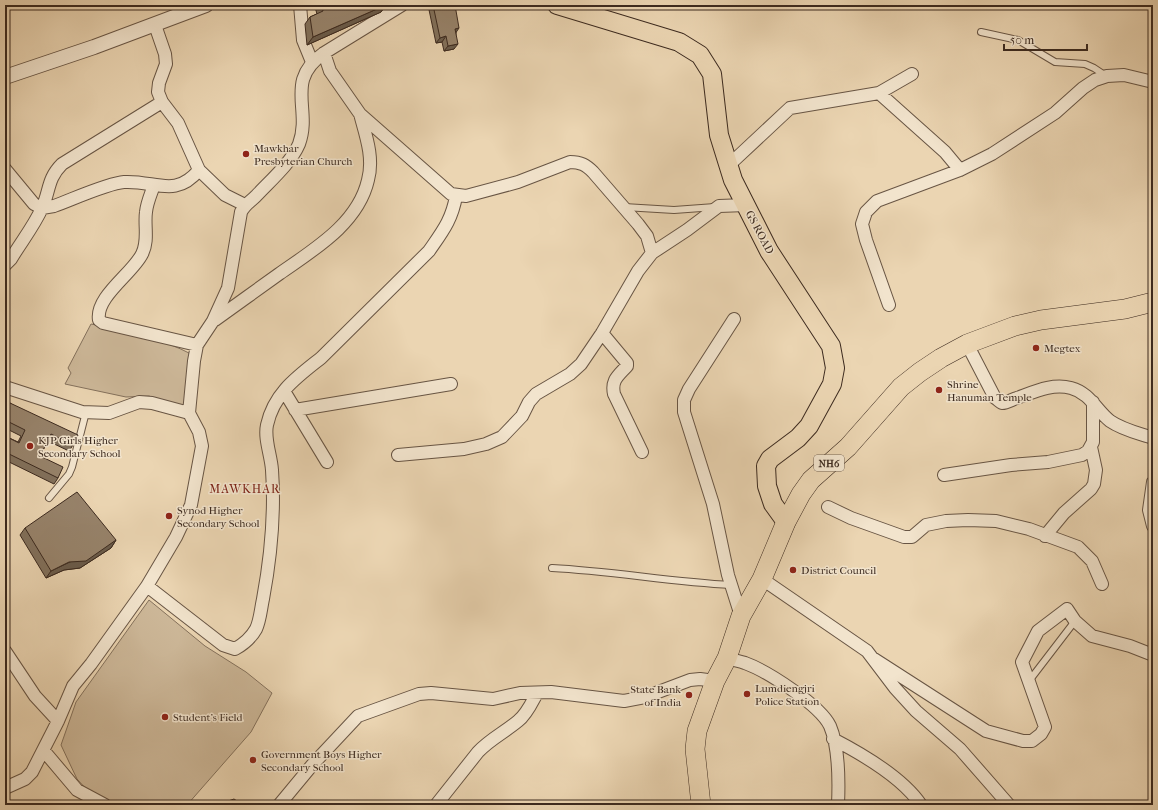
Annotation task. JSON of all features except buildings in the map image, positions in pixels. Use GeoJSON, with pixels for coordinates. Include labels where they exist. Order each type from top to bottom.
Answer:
{"type":"FeatureCollection","features":[{"type":"Feature","properties":{"kind":"highway","name":"NH6"},"geometry":{"type":"LineString","coordinates":[[701,805],[695,749],[696,739],[714,681],[727,658],[741,616],[762,579],[786,522],[801,494],[811,480],[848,447],[901,387],[940,358],[992,333],[1021,324],[1125,309],[1153,302]]}},
{"type":"Feature","properties":{"kind":"main road","name":"GS ROAD"},"geometry":{"type":"LineString","coordinates":[[557,5],[680,42],[700,55],[712,74],[719,135],[733,180],[769,251],[831,346],[835,368],[832,384],[809,426],[798,438],[770,459],[766,466],[767,486],[773,504],[786,522]]}},
{"type":"Feature","properties":{"kind":"street"},"geometry":{"type":"LineString","coordinates":[[5,77],[155,25],[206,5]]}},
{"type":"Feature","properties":{"kind":"street"},"geometry":{"type":"LineString","coordinates":[[300,5],[303,40],[312,62]]}},
{"type":"Feature","properties":{"kind":"street"},"geometry":{"type":"LineString","coordinates":[[5,788],[25,779],[32,772],[44,751],[73,686],[91,664],[147,586],[176,537],[191,506],[202,446],[199,432],[189,413],[197,345],[213,321],[228,288],[241,212],[245,205],[271,180],[294,153],[299,143],[302,133],[302,87],[305,73],[312,62],[324,53],[402,5]]}},
{"type":"Feature","properties":{"kind":"street"},"geometry":{"type":"LineString","coordinates":[[155,25],[165,54],[166,64],[158,87],[158,92],[162,102],[178,124],[199,170],[225,195],[245,205]]}},
{"type":"Feature","properties":{"kind":"street"},"geometry":{"type":"LineString","coordinates":[[324,53],[330,71],[360,114],[443,188],[456,196],[466,196],[518,182],[570,162],[578,162],[586,165],[593,172],[638,224],[647,236],[652,253]]}},
{"type":"Feature","properties":{"kind":"street"},"geometry":{"type":"LineString","coordinates":[[729,165],[790,108],[878,93],[912,74]]}},
{"type":"Feature","properties":{"kind":"street"},"geometry":{"type":"LineString","coordinates":[[888,305],[862,224],[866,212],[877,201],[960,170],[992,154],[1055,113],[1083,88],[1095,80],[1107,76],[1124,75],[1153,82]]}},
{"type":"Feature","properties":{"kind":"street"},"geometry":{"type":"LineString","coordinates":[[878,93],[945,152],[960,170]]}},
{"type":"Feature","properties":{"kind":"street"},"geometry":{"type":"LineString","coordinates":[[5,265],[11,259],[42,208],[54,171],[62,164],[162,102]]}},
{"type":"Feature","properties":{"kind":"street"},"geometry":{"type":"LineString","coordinates":[[213,321],[328,239],[342,226],[352,212],[368,181],[370,167],[370,151],[360,114]]}},
{"type":"Feature","properties":{"kind":"street"},"geometry":{"type":"LineString","coordinates":[[5,168],[34,204],[42,208],[54,206],[124,182],[178,187],[192,179],[199,170]]}},
{"type":"Feature","properties":{"kind":"street"},"geometry":{"type":"LineString","coordinates":[[154,185],[145,214],[147,228],[143,253],[106,298],[98,316],[99,320],[103,323],[197,345]]}},
{"type":"Feature","properties":{"kind":"street"},"geometry":{"type":"LineString","coordinates":[[147,586],[223,646],[235,649],[243,645],[251,637],[257,627],[270,563],[273,508],[271,457],[267,437],[267,425],[272,410],[284,391],[304,370],[321,358],[429,251],[442,233],[452,215],[456,196]]}},
{"type":"Feature","properties":{"kind":"street"},"geometry":{"type":"LineString","coordinates":[[398,455],[464,449],[486,444],[502,437],[522,416],[529,402],[536,394],[570,374],[581,364],[602,333],[638,271],[652,253],[687,230],[719,206],[746,205]]}},
{"type":"Feature","properties":{"kind":"street"},"geometry":{"type":"LineString","coordinates":[[734,319],[689,389],[684,400],[684,412],[713,504],[732,585],[741,616]]}},
{"type":"Feature","properties":{"kind":"street"},"geometry":{"type":"LineString","coordinates":[[602,333],[628,363],[613,382],[612,386],[614,394],[642,452]]}},
{"type":"Feature","properties":{"kind":"street"},"geometry":{"type":"LineString","coordinates":[[967,344],[995,398],[1003,403],[1044,388],[1071,388],[1081,392],[1094,402],[1109,420],[1119,426],[1153,438]]}},
{"type":"Feature","properties":{"kind":"street"},"geometry":{"type":"LineString","coordinates":[[295,410],[451,384]]}},
{"type":"Feature","properties":{"kind":"street"},"geometry":{"type":"LineString","coordinates":[[5,387],[52,403],[86,412],[109,413],[139,402],[152,402],[189,413]]}},
{"type":"Feature","properties":{"kind":"street"},"geometry":{"type":"LineString","coordinates":[[284,391],[327,462]]}},
{"type":"Feature","properties":{"kind":"street"},"geometry":{"type":"LineString","coordinates":[[1045,536],[1064,513],[1091,489],[1094,484],[1096,470],[1091,447],[1093,442],[1094,402]]}},
{"type":"Feature","properties":{"kind":"street"},"geometry":{"type":"LineString","coordinates":[[944,475],[1055,460],[1082,454],[1091,447]]}},
{"type":"Feature","properties":{"kind":"street"},"geometry":{"type":"LineString","coordinates":[[1153,482],[1149,510],[1153,526]]}},
{"type":"Feature","properties":{"kind":"street"},"geometry":{"type":"LineString","coordinates":[[828,507],[851,518],[904,537],[915,536],[926,525],[932,522],[968,520],[996,521],[1072,544],[1085,553],[1092,561],[1102,584]]}},
{"type":"Feature","properties":{"kind":"street"},"geometry":{"type":"LineString","coordinates":[[762,579],[867,651],[895,688],[916,711],[960,749],[1009,805]]}},
{"type":"Feature","properties":{"kind":"street"},"geometry":{"type":"LineString","coordinates":[[874,659],[986,731],[1023,741],[1032,740],[1041,734],[1046,727],[1028,682],[1022,662],[1038,631],[1067,610],[1075,621],[1092,636],[1130,646],[1153,655]]}},
{"type":"Feature","properties":{"kind":"street"},"geometry":{"type":"LineString","coordinates":[[5,651],[35,696],[58,721]]}},
{"type":"Feature","properties":{"kind":"street"},"geometry":{"type":"LineString","coordinates":[[727,658],[745,663],[786,686],[812,705],[830,725],[833,739],[838,805]]}},
{"type":"Feature","properties":{"kind":"street"},"geometry":{"type":"LineString","coordinates":[[279,805],[349,724],[358,716],[419,694],[432,693],[493,699],[520,693],[537,692],[571,694],[624,701],[645,697],[690,680],[700,679],[714,681]]}},
{"type":"Feature","properties":{"kind":"street"},"geometry":{"type":"LineString","coordinates":[[436,805],[478,752],[486,744],[519,721],[526,714],[537,692]]}},
{"type":"Feature","properties":{"kind":"street"},"geometry":{"type":"LineString","coordinates":[[833,739],[850,748],[899,781],[912,793],[921,805]]}},
{"type":"Feature","properties":{"kind":"street"},"geometry":{"type":"LineString","coordinates":[[44,751],[77,790],[105,805]]}},
{"type":"Feature","properties":{"kind":"lane"},"geometry":{"type":"LineString","coordinates":[[981,32],[1018,40],[1055,62],[1085,64],[1107,76]]}},
{"type":"Feature","properties":{"kind":"lane"},"geometry":{"type":"LineString","coordinates":[[622,207],[674,210],[719,206]]}},
{"type":"Feature","properties":{"kind":"lane"},"geometry":{"type":"LineString","coordinates":[[49,498],[72,467],[86,412]]}},
{"type":"Feature","properties":{"kind":"lane"},"geometry":{"type":"LineString","coordinates":[[552,568],[587,570],[668,581],[732,585]]}},
{"type":"Feature","properties":{"kind":"lane"},"geometry":{"type":"LineString","coordinates":[[1028,682],[1075,621]]}},
{"type":"Feature","properties":{"kind":"shaded area"},"geometry":{"type":"Polygon","coordinates":[[[91,324],[130,332],[168,344],[193,355],[186,409],[149,396],[126,397],[65,384],[71,373],[68,368],[91,324]]]}},
{"type":"Feature","properties":{"kind":"shaded area","name":"Student's Field"},"geometry":{"type":"Polygon","coordinates":[[[149,600],[205,646],[246,672],[272,693],[251,732],[187,805],[117,805],[88,791],[77,779],[61,745],[76,702],[149,600]]]}},
{"type":"Feature","properties":{"kind":"place","name":"Mawkhar Presbyterian Church"},"geometry":{"type":"Point","coordinates":[246,154]}},
{"type":"Feature","properties":{"kind":"place","name":"Megtex"},"geometry":{"type":"Point","coordinates":[1036,348]}},
{"type":"Feature","properties":{"kind":"place","name":"Shrine Hanuman Temple"},"geometry":{"type":"Point","coordinates":[939,390]}},
{"type":"Feature","properties":{"kind":"place","name":"KJP Girls Higher Secondary School"},"geometry":{"type":"Point","coordinates":[30,446]}},
{"type":"Feature","properties":{"kind":"place","name":"Synod Higher Secondary School"},"geometry":{"type":"Point","coordinates":[169,516]}},
{"type":"Feature","properties":{"kind":"place","name":"District Council"},"geometry":{"type":"Point","coordinates":[793,570]}},
{"type":"Feature","properties":{"kind":"place","name":"Lumdiengjri Police Station"},"geometry":{"type":"Point","coordinates":[747,694]}},
{"type":"Feature","properties":{"kind":"place","name":"State Bank of India"},"geometry":{"type":"Point","coordinates":[689,695]}},
{"type":"Feature","properties":{"kind":"place","name":"Student's Field"},"geometry":{"type":"Point","coordinates":[165,717]}},
{"type":"Feature","properties":{"kind":"place","name":"Government Boys Higher Secondary School"},"geometry":{"type":"Point","coordinates":[253,760]}},
{"type":"Feature","properties":{"kind":"district","name":"MAWKHAR"},"geometry":{"type":"Point","coordinates":[245,489]}}]}
